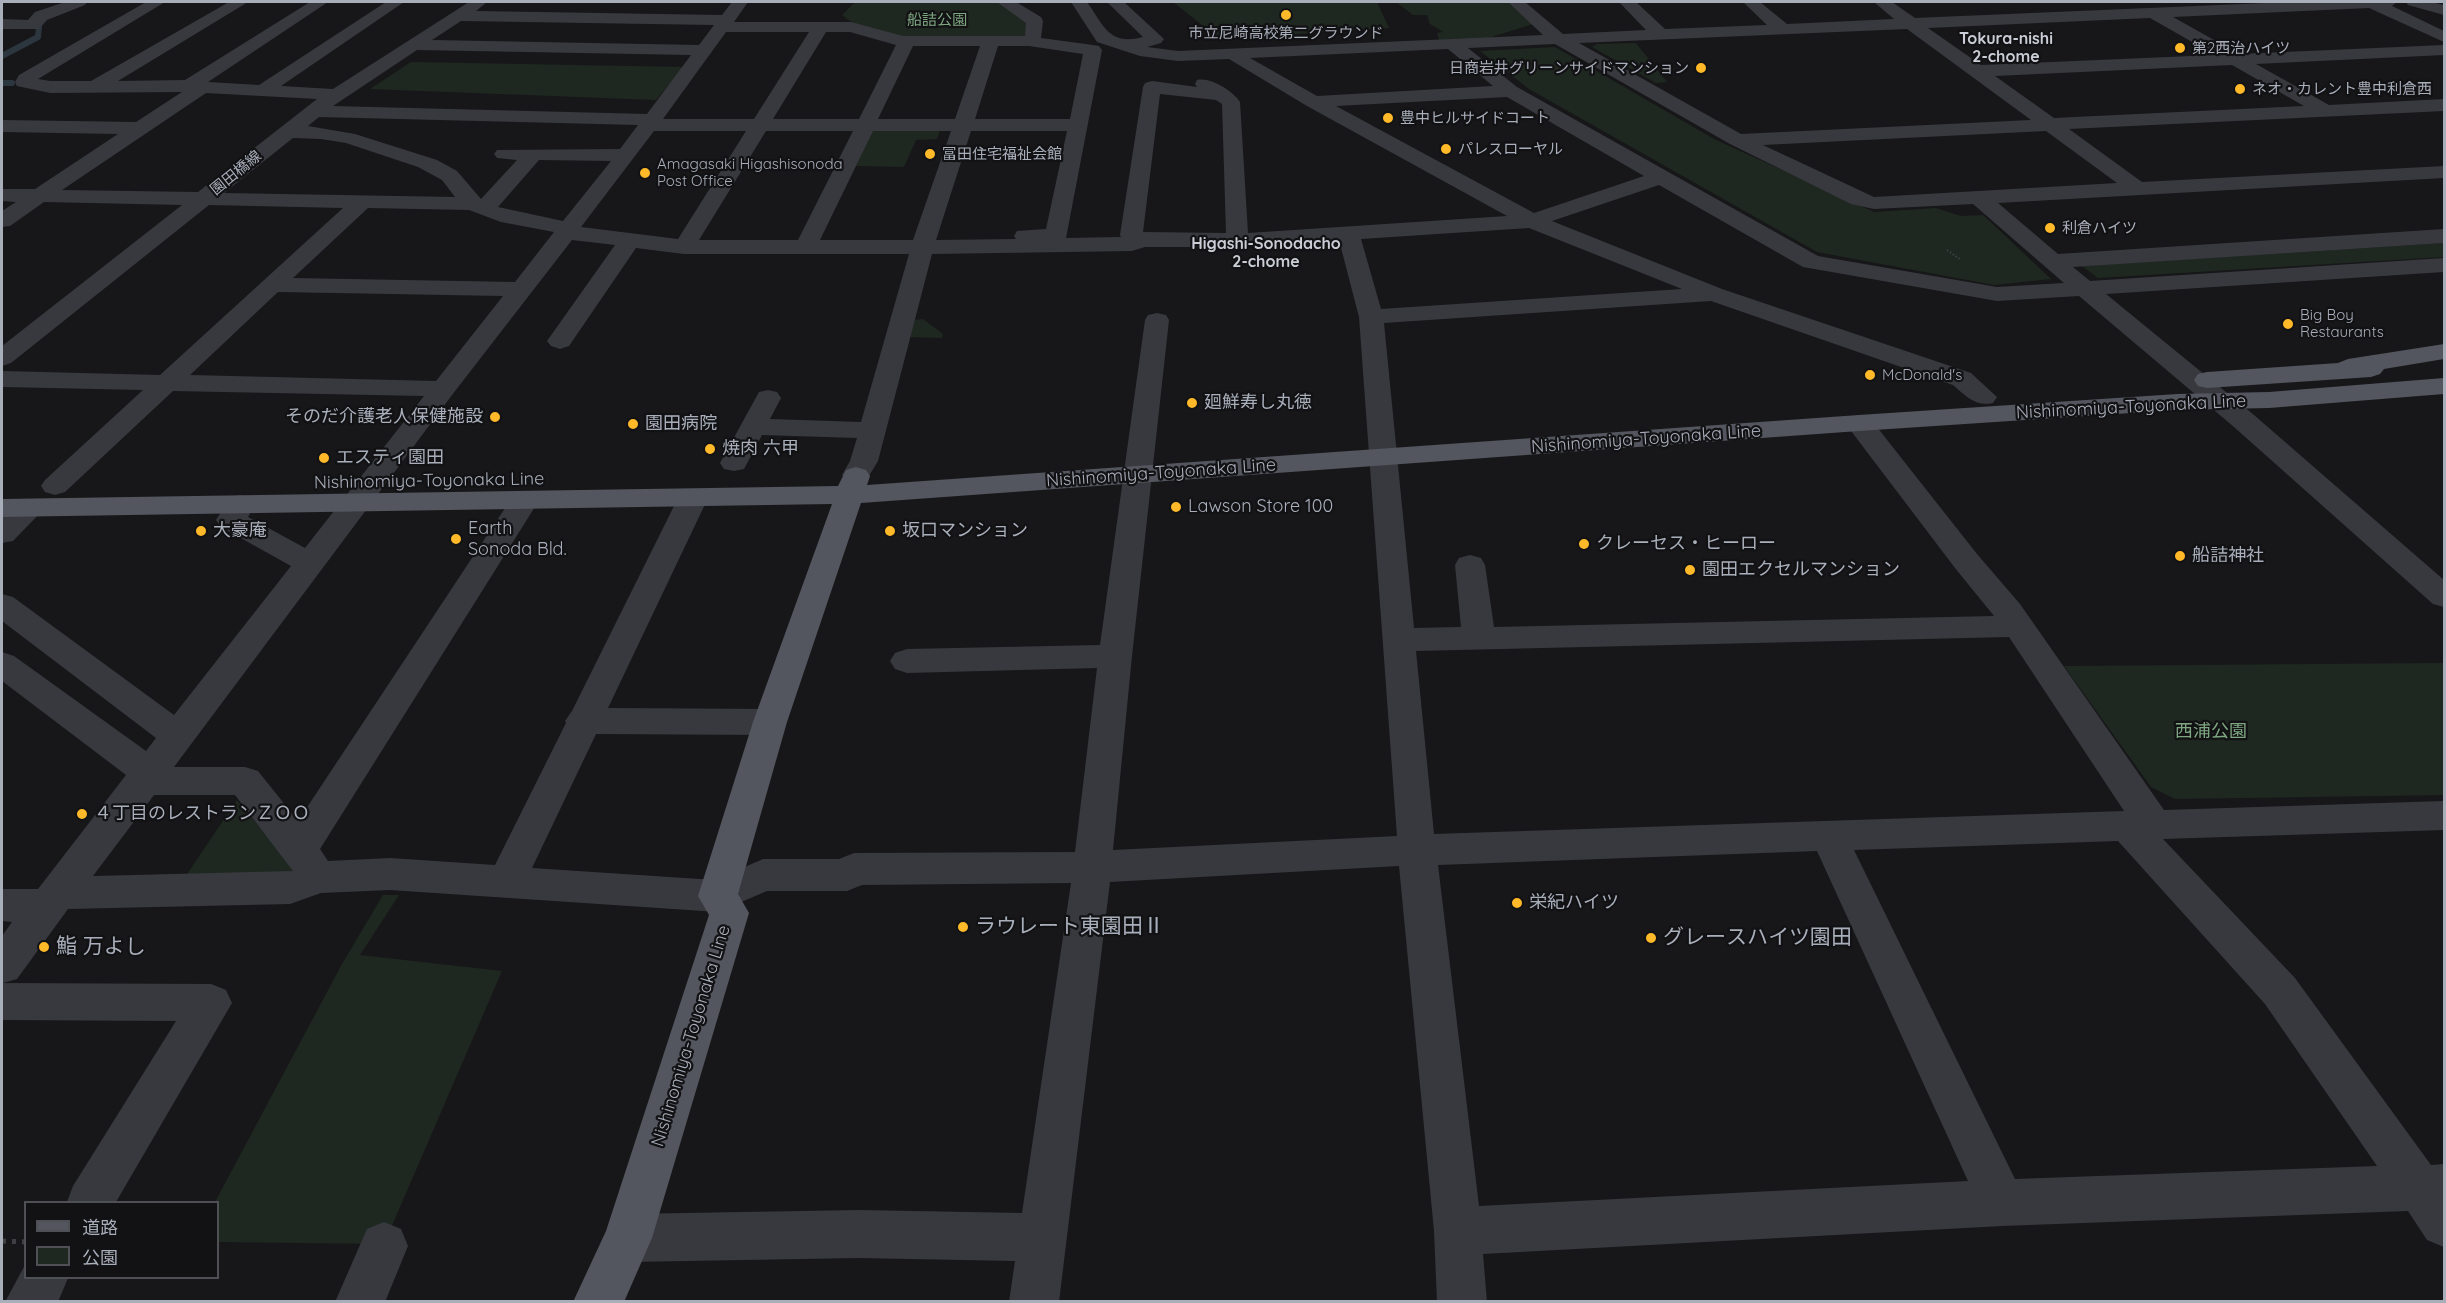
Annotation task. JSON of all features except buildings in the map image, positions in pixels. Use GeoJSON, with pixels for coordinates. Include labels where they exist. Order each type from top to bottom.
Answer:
{"type":"FeatureCollection","features":[{"type":"Feature","properties":{"kind":"main road"},"geometry":{"type":"LineString","coordinates":[[2310,373],[2445,352]]}},
{"type":"Feature","properties":{"kind":"main road","name":"Nishinomiya-Toyonaka Line"},"geometry":{"type":"LineString","coordinates":[[1382,448],[1984,397],[2445,365]]}},
{"type":"Feature","properties":{"kind":"main road","name":"Nishinomiya-Toyonaka Line"},"geometry":{"type":"LineString","coordinates":[[2,487],[56,486],[364,494],[523,502],[693,498],[1382,448],[1859,423],[2218,400],[2269,400],[2438,388]]}},
{"type":"Feature","properties":{"kind":"main road","name":"Nishinomiya-Toyonaka Line"},"geometry":{"type":"LineString","coordinates":[[16,508],[240,504],[364,494],[852,485]]}},
{"type":"Feature","properties":{"kind":"main road","name":"Nishinomiya-Toyonaka Line"},"geometry":{"type":"LineString","coordinates":[[598,1302],[628,1238],[729,913],[718,896],[770,723],[852,485]]}},
{"type":"Feature","properties":{"kind":"street"},"geometry":{"type":"LineString","coordinates":[[2,24],[31,25],[41,16],[79,2]]}},
{"type":"Feature","properties":{"kind":"street"},"geometry":{"type":"LineString","coordinates":[[157,2],[24,82],[50,87],[196,86],[336,95]]}},
{"type":"Feature","properties":{"kind":"street"},"geometry":{"type":"LineString","coordinates":[[93,87],[240,2]]}},
{"type":"Feature","properties":{"kind":"street"},"geometry":{"type":"LineString","coordinates":[[2,221],[320,2]]}},
{"type":"Feature","properties":{"kind":"street"},"geometry":{"type":"LineString","coordinates":[[263,90],[396,2]]}},
{"type":"Feature","properties":{"kind":"street","name":"園田橋線"},"geometry":{"type":"LineString","coordinates":[[2,358],[313,111],[479,2]]}},
{"type":"Feature","properties":{"kind":"street"},"geometry":{"type":"LineString","coordinates":[[2,966],[145,776],[626,155],[740,2]]}},
{"type":"Feature","properties":{"kind":"street"},"geometry":{"type":"LineString","coordinates":[[1005,2],[1035,21],[1024,39]]}},
{"type":"Feature","properties":{"kind":"street"},"geometry":{"type":"LineString","coordinates":[[1079,2],[1103,38]]}},
{"type":"Feature","properties":{"kind":"street"},"geometry":{"type":"LineString","coordinates":[[1115,2],[1155,39],[1124,47]]}},
{"type":"Feature","properties":{"kind":"street"},"geometry":{"type":"LineString","coordinates":[[1516,2],[1560,40],[1737,140],[1868,202],[1881,204],[2445,172]]}},
{"type":"Feature","properties":{"kind":"street"},"geometry":{"type":"LineString","coordinates":[[1627,2],[1661,35]]}},
{"type":"Feature","properties":{"kind":"street"},"geometry":{"type":"LineString","coordinates":[[1751,2],[1784,30]]}},
{"type":"Feature","properties":{"kind":"street"},"geometry":{"type":"LineString","coordinates":[[1882,2],[2137,188]]}},
{"type":"Feature","properties":{"kind":"street"},"geometry":{"type":"LineString","coordinates":[[2008,2],[2034,18]]}},
{"type":"Feature","properties":{"kind":"street"},"geometry":{"type":"LineString","coordinates":[[2134,2],[2326,111]]}},
{"type":"Feature","properties":{"kind":"street"},"geometry":{"type":"LineString","coordinates":[[458,16],[851,27],[907,42],[1103,38],[1124,47],[1168,55],[1452,45],[2155,13],[2266,5],[2381,2],[2445,37]]}},
{"type":"Feature","properties":{"kind":"street"},"geometry":{"type":"LineString","coordinates":[[2414,2],[2445,10]]}},
{"type":"Feature","properties":{"kind":"street"},"geometry":{"type":"LineString","coordinates":[[850,8],[844,15],[860,29]]}},
{"type":"Feature","properties":{"kind":"street"},"geometry":{"type":"LineString","coordinates":[[688,241],[821,27]]}},
{"type":"Feature","properties":{"kind":"street"},"geometry":{"type":"LineString","coordinates":[[1024,39],[1094,50],[1055,240]]}},
{"type":"Feature","properties":{"kind":"street"},"geometry":{"type":"LineString","coordinates":[[852,485],[864,461],[923,242],[991,41]]}},
{"type":"Feature","properties":{"kind":"street"},"geometry":{"type":"LineString","coordinates":[[808,242],[907,42]]}},
{"type":"Feature","properties":{"kind":"street"},"geometry":{"type":"LineString","coordinates":[[413,45],[704,50]]}},
{"type":"Feature","properties":{"kind":"street"},"geometry":{"type":"LineString","coordinates":[[1452,45],[1510,91],[1811,262],[1997,294],[2445,265]]}},
{"type":"Feature","properties":{"kind":"street"},"geometry":{"type":"LineString","coordinates":[[1977,71],[2445,50]]}},
{"type":"Feature","properties":{"kind":"street"},"geometry":{"type":"LineString","coordinates":[[1235,54],[1237,58],[1314,102],[1532,221],[1714,294],[1962,380],[1984,397]]}},
{"type":"Feature","properties":{"kind":"street"},"geometry":{"type":"LineString","coordinates":[[1168,55],[1169,60],[1232,102],[1237,240]]}},
{"type":"Feature","properties":{"kind":"street"},"geometry":{"type":"LineString","coordinates":[[1142,240],[1131,235],[1152,87],[1220,95]]}},
{"type":"Feature","properties":{"kind":"street"},"geometry":{"type":"LineString","coordinates":[[1314,102],[1510,91]]}},
{"type":"Feature","properties":{"kind":"street"},"geometry":{"type":"LineString","coordinates":[[1737,140],[2445,105]]}},
{"type":"Feature","properties":{"kind":"street"},"geometry":{"type":"LineString","coordinates":[[313,111],[759,125],[1079,125]]}},
{"type":"Feature","properties":{"kind":"street"},"geometry":{"type":"LineString","coordinates":[[2,126],[140,128]]}},
{"type":"Feature","properties":{"kind":"street"},"geometry":{"type":"LineString","coordinates":[[287,132],[308,131],[339,135],[371,143],[434,165],[455,180],[475,206]]}},
{"type":"Feature","properties":{"kind":"street"},"geometry":{"type":"LineString","coordinates":[[504,154],[626,155]]}},
{"type":"Feature","properties":{"kind":"street"},"geometry":{"type":"LineString","coordinates":[[451,222],[475,206],[534,154]]}},
{"type":"Feature","properties":{"kind":"street"},"geometry":{"type":"LineString","coordinates":[[2,195],[475,206],[629,241],[1055,240],[1132,244],[1142,240],[1237,240],[1532,221],[1661,177]]}},
{"type":"Feature","properties":{"kind":"street"},"geometry":{"type":"LineString","coordinates":[[1978,197],[2218,400],[2445,597]]}},
{"type":"Feature","properties":{"kind":"street"},"geometry":{"type":"LineString","coordinates":[[56,486],[361,203]]}},
{"type":"Feature","properties":{"kind":"street"},"geometry":{"type":"LineString","coordinates":[[569,227],[688,241]]}},
{"type":"Feature","properties":{"kind":"street"},"geometry":{"type":"LineString","coordinates":[[1348,233],[1371,317],[1417,850],[1458,1231],[1462,1302]]}},
{"type":"Feature","properties":{"kind":"street"},"geometry":{"type":"LineString","coordinates":[[2053,261],[2445,236]]}},
{"type":"Feature","properties":{"kind":"street"},"geometry":{"type":"LineString","coordinates":[[560,341],[629,241]]}},
{"type":"Feature","properties":{"kind":"street"},"geometry":{"type":"LineString","coordinates":[[271,285],[523,289]]}},
{"type":"Feature","properties":{"kind":"street"},"geometry":{"type":"LineString","coordinates":[[1371,317],[1714,294]]}},
{"type":"Feature","properties":{"kind":"street"},"geometry":{"type":"LineString","coordinates":[[1034,1302],[1089,896],[1115,656],[1141,464],[1157,320]]}},
{"type":"Feature","properties":{"kind":"street"},"geometry":{"type":"LineString","coordinates":[[2,379],[443,389]]}},
{"type":"Feature","properties":{"kind":"street"},"geometry":{"type":"LineString","coordinates":[[734,463],[768,398]]}},
{"type":"Feature","properties":{"kind":"street"},"geometry":{"type":"LineString","coordinates":[[1859,423],[2019,626],[2139,824],[2280,991],[2436,1200]]}},
{"type":"Feature","properties":{"kind":"street"},"geometry":{"type":"LineString","coordinates":[[752,427],[872,430]]}},
{"type":"Feature","properties":{"kind":"street"},"geometry":{"type":"LineString","coordinates":[[506,882],[582,721],[693,498]]}},
{"type":"Feature","properties":{"kind":"street"},"geometry":{"type":"LineString","coordinates":[[2,905],[52,899],[290,888],[309,864],[523,502]]}},
{"type":"Feature","properties":{"kind":"street"},"geometry":{"type":"LineString","coordinates":[[240,504],[231,520],[310,563]]}},
{"type":"Feature","properties":{"kind":"street"},"geometry":{"type":"LineString","coordinates":[[2,534],[16,508]]}},
{"type":"Feature","properties":{"kind":"street"},"geometry":{"type":"LineString","coordinates":[[1470,565],[1479,638]]}},
{"type":"Feature","properties":{"kind":"street"},"geometry":{"type":"LineString","coordinates":[[2,605],[177,735]]}},
{"type":"Feature","properties":{"kind":"street"},"geometry":{"type":"LineString","coordinates":[[1398,640],[2019,626]]}},
{"type":"Feature","properties":{"kind":"street"},"geometry":{"type":"LineString","coordinates":[[11,671],[65,652]]}},
{"type":"Feature","properties":{"kind":"street"},"geometry":{"type":"LineString","coordinates":[[907,661],[1115,656]]}},
{"type":"Feature","properties":{"kind":"street"},"geometry":{"type":"LineString","coordinates":[[11,671],[145,776],[245,782],[309,864],[390,874],[718,896],[763,875],[847,875],[854,869],[1091,867],[1417,850],[2445,815]]}},
{"type":"Feature","properties":{"kind":"street"},"geometry":{"type":"LineString","coordinates":[[582,721],[770,723]]}},
{"type":"Feature","properties":{"kind":"street"},"geometry":{"type":"LineString","coordinates":[[1828,836],[2002,1203]]}},
{"type":"Feature","properties":{"kind":"street"},"geometry":{"type":"LineString","coordinates":[[2,1002],[211,1003],[91,1201]]}},
{"type":"Feature","properties":{"kind":"street"},"geometry":{"type":"LineString","coordinates":[[1458,1231],[2002,1203],[2436,1200]]}},
{"type":"Feature","properties":{"kind":"street"},"geometry":{"type":"LineString","coordinates":[[628,1238],[859,1234],[1042,1237]]}},
{"type":"Feature","properties":{"kind":"street"},"geometry":{"type":"LineString","coordinates":[[360,1302],[384,1246]]}},
{"type":"Feature","properties":{"kind":"street"},"geometry":{"type":"LineString","coordinates":[[30,1302],[44,1279]]}},
{"type":"Feature","properties":{"kind":"path"},"geometry":{"type":"LineString","coordinates":[[2,1241],[24,1242]]}},
{"type":"Feature","properties":{"kind":"green space","name":"船詰公園"},"geometry":{"type":"Polygon","coordinates":[[[855,2],[998,2],[1031,21],[1029,35],[1018,38],[926,39],[879,33],[842,15],[855,2]]]}},
{"type":"Feature","properties":{"kind":"green space","name":"市立尼崎高校第二グラウンド"},"geometry":{"type":"Polygon","coordinates":[[[1173,2],[1377,2],[1389,28],[1220,39],[1173,2]]]}},
{"type":"Feature","properties":{"kind":"green space"},"geometry":{"type":"Polygon","coordinates":[[[1396,2],[1508,2],[1533,24],[1485,39],[1439,40],[1437,33],[1443,32],[1430,24],[1427,15],[1413,15],[1396,2]]]}},
{"type":"Feature","properties":{"kind":"green space"},"geometry":{"type":"Polygon","coordinates":[[[1636,43],[1667,82],[1656,83],[1592,47],[1597,44],[1636,43]]]}},
{"type":"Feature","properties":{"kind":"green space"},"geometry":{"type":"Polygon","coordinates":[[[1555,47],[1714,139],[1874,212],[1936,208],[1961,216],[1983,215],[2051,279],[1994,285],[1817,252],[1529,89],[1480,51],[1555,47]]]}},
{"type":"Feature","properties":{"kind":"green space"},"geometry":{"type":"Polygon","coordinates":[[[411,62],[684,67],[656,100],[370,89],[411,62]]]}},
{"type":"Feature","properties":{"kind":"green space"},"geometry":{"type":"Polygon","coordinates":[[[940,129],[937,139],[916,140],[904,167],[856,166],[872,131],[940,129]]]}},
{"type":"Feature","properties":{"kind":"green space"},"geometry":{"type":"Polygon","coordinates":[[[2444,243],[2444,257],[2098,278],[2082,266],[2444,243]]]}},
{"type":"Feature","properties":{"kind":"green space"},"geometry":{"type":"Polygon","coordinates":[[[923,319],[943,334],[942,338],[908,337],[914,320],[923,319]]]}},
{"type":"Feature","properties":{"kind":"green space","name":"西浦公園"},"geometry":{"type":"Polygon","coordinates":[[[2444,663],[2444,795],[2175,799],[2151,787],[2064,666],[2444,663]]]}},
{"type":"Feature","properties":{"kind":"green space"},"geometry":{"type":"Polygon","coordinates":[[[237,800],[302,878],[181,883],[237,800]]]}},
{"type":"Feature","properties":{"kind":"green space"},"geometry":{"type":"Polygon","coordinates":[[[383,895],[399,895],[360,955],[502,971],[384,1244],[219,1242],[219,1201],[216,1201],[342,964],[383,895]]]}},
{"type":"Feature","properties":{"kind":"waterway"},"geometry":{"type":"LineString","coordinates":[[2,56],[38,37],[39,27]]}},
{"type":"Feature","properties":{"kind":"waterway"},"geometry":{"type":"LineString","coordinates":[[2,83],[12,83]]}},
{"type":"Feature","properties":{"kind":"place","name":"市立尼崎高校第二グラウンド"},"geometry":{"type":"Point","coordinates":[1286,15]}},
{"type":"Feature","properties":{"kind":"place","name":"第2西治ハイツ"},"geometry":{"type":"Point","coordinates":[2180,48]}},
{"type":"Feature","properties":{"kind":"place","name":"日商岩井グリーンサイドマンション"},"geometry":{"type":"Point","coordinates":[1701,68]}},
{"type":"Feature","properties":{"kind":"place","name":"ネオ・カレント豊中利倉西"},"geometry":{"type":"Point","coordinates":[2240,89]}},
{"type":"Feature","properties":{"kind":"place","name":"豊中ヒルサイドコート"},"geometry":{"type":"Point","coordinates":[1388,118]}},
{"type":"Feature","properties":{"kind":"place","name":"パレスローヤル"},"geometry":{"type":"Point","coordinates":[1446,149]}},
{"type":"Feature","properties":{"kind":"place","name":"冨田住宅福祉会館"},"geometry":{"type":"Point","coordinates":[930,154]}},
{"type":"Feature","properties":{"kind":"place","name":"Amagasaki Higashisonoda Post Office"},"geometry":{"type":"Point","coordinates":[645,173]}},
{"type":"Feature","properties":{"kind":"place","name":"利倉ハイツ"},"geometry":{"type":"Point","coordinates":[2050,228]}},
{"type":"Feature","properties":{"kind":"place","name":"Big Boy Restaurants"},"geometry":{"type":"Point","coordinates":[2288,324]}},
{"type":"Feature","properties":{"kind":"place","name":"McDonald's"},"geometry":{"type":"Point","coordinates":[1870,375]}},
{"type":"Feature","properties":{"kind":"place","name":"廻鮮寿し丸徳"},"geometry":{"type":"Point","coordinates":[1192,403]}},
{"type":"Feature","properties":{"kind":"place","name":"そのだ介護老人保健施設"},"geometry":{"type":"Point","coordinates":[495,417]}},
{"type":"Feature","properties":{"kind":"place","name":"園田病院"},"geometry":{"type":"Point","coordinates":[633,424]}},
{"type":"Feature","properties":{"kind":"place","name":"焼肉 六甲"},"geometry":{"type":"Point","coordinates":[710,449]}},
{"type":"Feature","properties":{"kind":"place","name":"エスティ園田"},"geometry":{"type":"Point","coordinates":[324,458]}},
{"type":"Feature","properties":{"kind":"place","name":"Lawson Store 100"},"geometry":{"type":"Point","coordinates":[1176,507]}},
{"type":"Feature","properties":{"kind":"place","name":"大豪庵"},"geometry":{"type":"Point","coordinates":[201,531]}},
{"type":"Feature","properties":{"kind":"place","name":"坂口マンション"},"geometry":{"type":"Point","coordinates":[890,531]}},
{"type":"Feature","properties":{"kind":"place","name":"Earth Sonoda Bld."},"geometry":{"type":"Point","coordinates":[456,539]}},
{"type":"Feature","properties":{"kind":"place","name":"クレーセス・ヒーロー"},"geometry":{"type":"Point","coordinates":[1584,544]}},
{"type":"Feature","properties":{"kind":"place","name":"船詰神社"},"geometry":{"type":"Point","coordinates":[2180,556]}},
{"type":"Feature","properties":{"kind":"place","name":"園田エクセルマンション"},"geometry":{"type":"Point","coordinates":[1690,570]}},
{"type":"Feature","properties":{"kind":"place","name":"４丁目のレストランＺＯＯ"},"geometry":{"type":"Point","coordinates":[82,814]}},
{"type":"Feature","properties":{"kind":"place","name":"栄紀ハイツ"},"geometry":{"type":"Point","coordinates":[1517,903]}},
{"type":"Feature","properties":{"kind":"place","name":"ラウレート東園田Ⅱ"},"geometry":{"type":"Point","coordinates":[963,927]}},
{"type":"Feature","properties":{"kind":"place","name":"グレースハイツ園田"},"geometry":{"type":"Point","coordinates":[1651,938]}},
{"type":"Feature","properties":{"kind":"place","name":"鮨 万よし"},"geometry":{"type":"Point","coordinates":[44,947]}},
{"type":"Feature","properties":{"kind":"district","name":"Tokura-nishi 2-chome"},"geometry":{"type":"Point","coordinates":[2006,48]}},
{"type":"Feature","properties":{"kind":"district","name":"Higashi-Sonodacho 2-chome"},"geometry":{"type":"Point","coordinates":[1266,253]}}]}
